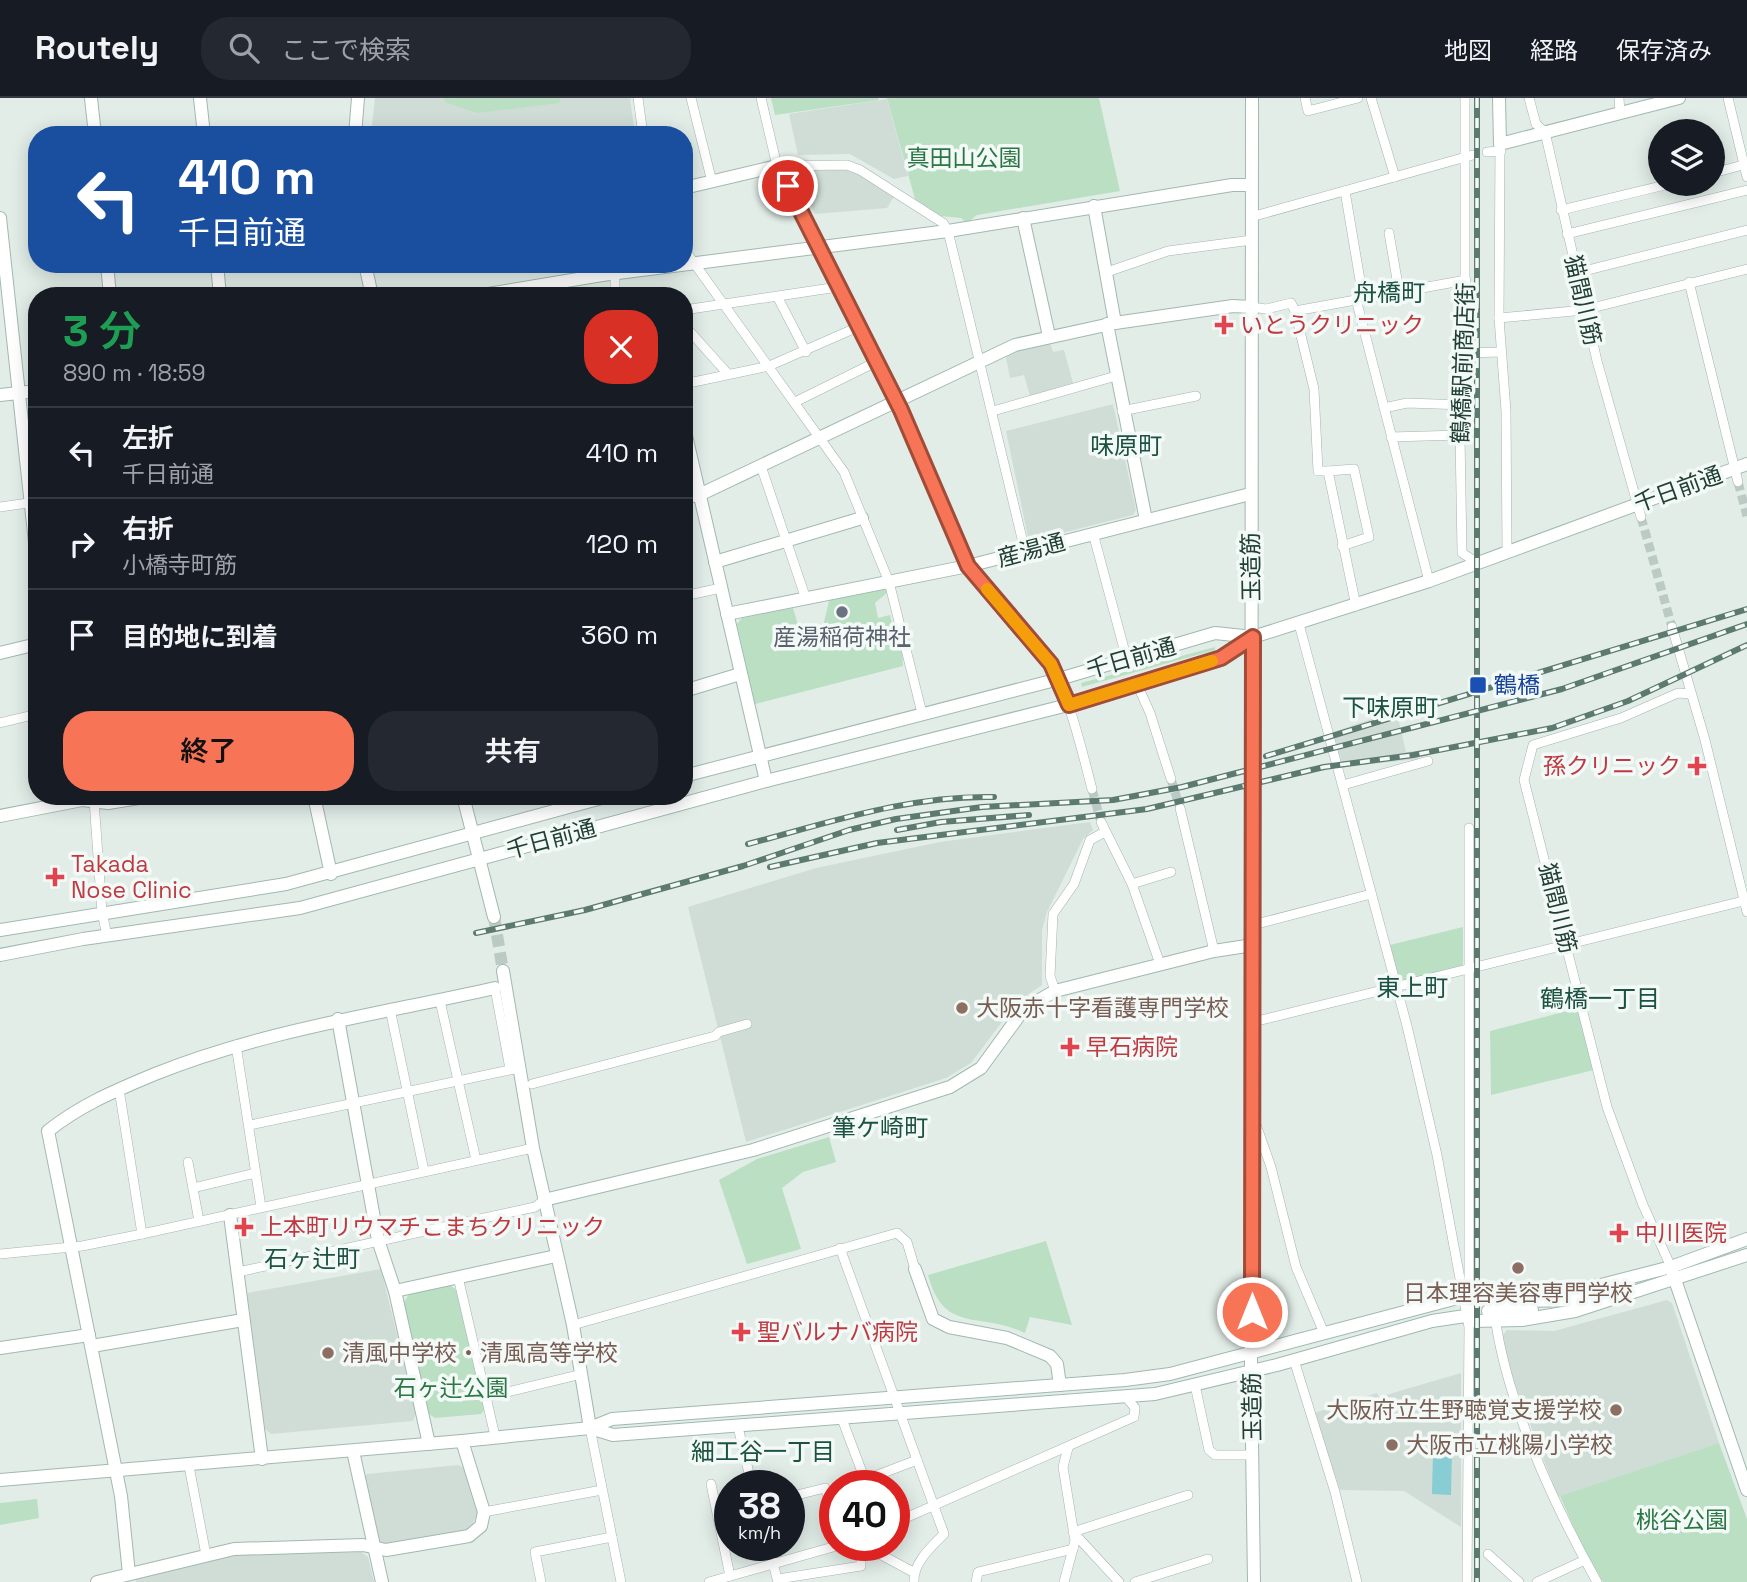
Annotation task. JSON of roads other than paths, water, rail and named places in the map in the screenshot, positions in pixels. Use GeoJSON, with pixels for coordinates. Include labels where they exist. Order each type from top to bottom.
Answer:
{"type":"FeatureCollection","features":[{"type":"Feature","properties":{"kind":"street"},"geometry":{"type":"LineString","coordinates":[[91,98],[94,126]]}},
{"type":"Feature","properties":{"kind":"street"},"geometry":{"type":"LineString","coordinates":[[200,98],[203,126]]}},
{"type":"Feature","properties":{"kind":"street"},"geometry":{"type":"LineString","coordinates":[[356,126],[358,98]]}},
{"type":"Feature","properties":{"kind":"street"},"geometry":{"type":"LineString","coordinates":[[638,98],[642,126]]}},
{"type":"Feature","properties":{"kind":"street"},"geometry":{"type":"LineString","coordinates":[[691,98],[712,182]]}},
{"type":"Feature","properties":{"kind":"street"},"geometry":{"type":"LineString","coordinates":[[761,98],[777,166],[896,401],[968,566],[1051,664],[1059,680],[1069,705],[1092,789]]}},
{"type":"Feature","properties":{"kind":"street","name":"玉造筋"},"geometry":{"type":"LineString","coordinates":[[1251,98],[1251,1371],[1254,1582]]}},
{"type":"Feature","properties":{"kind":"street"},"geometry":{"type":"LineString","coordinates":[[1305,98],[1308,111],[1358,98]]}},
{"type":"Feature","properties":{"kind":"street"},"geometry":{"type":"LineString","coordinates":[[1371,98],[1395,177]]}},
{"type":"Feature","properties":{"kind":"street","name":"鶴橋駅前商店街"},"geometry":{"type":"LineString","coordinates":[[1465,98],[1469,155],[1465,405],[1460,435],[1462,553],[1478,563]]}},
{"type":"Feature","properties":{"kind":"street"},"geometry":{"type":"LineString","coordinates":[[1499,98],[1499,318],[1506,411],[1507,552]]}},
{"type":"Feature","properties":{"kind":"street","name":"猫間川筋"},"geometry":{"type":"LineString","coordinates":[[1529,98],[1536,124],[1545,132],[1584,310],[1641,517]]}},
{"type":"Feature","properties":{"kind":"street"},"geometry":{"type":"LineString","coordinates":[[1619,98],[1620,113]]}},
{"type":"Feature","properties":{"kind":"street"},"geometry":{"type":"LineString","coordinates":[[1487,152],[1545,132],[1679,98]]}},
{"type":"Feature","properties":{"kind":"street"},"geometry":{"type":"LineString","coordinates":[[1728,98],[1747,177]]}},
{"type":"Feature","properties":{"kind":"street"},"geometry":{"type":"LineString","coordinates":[[1251,217],[1469,155]]}},
{"type":"Feature","properties":{"kind":"street"},"geometry":{"type":"LineString","coordinates":[[693,186],[777,166],[847,166],[860,170],[943,223],[948,231],[981,360],[1025,551]]}},
{"type":"Feature","properties":{"kind":"street"},"geometry":{"type":"LineString","coordinates":[[1725,170],[1743,166]]}},
{"type":"Feature","properties":{"kind":"street"},"geometry":{"type":"LineString","coordinates":[[695,263],[948,231],[1232,185],[1251,185]]}},
{"type":"Feature","properties":{"kind":"street"},"geometry":{"type":"LineString","coordinates":[[1561,210],[1648,189]]}},
{"type":"Feature","properties":{"kind":"street"},"geometry":{"type":"LineString","coordinates":[[1567,234],[1747,190]]}},
{"type":"Feature","properties":{"kind":"street"},"geometry":{"type":"LineString","coordinates":[[1345,191],[1360,299],[1391,437],[1429,581]]}},
{"type":"Feature","properties":{"kind":"street"},"geometry":{"type":"LineString","coordinates":[[1094,206],[1107,272],[1116,376],[1146,520]]}},
{"type":"Feature","properties":{"kind":"street"},"geometry":{"type":"LineString","coordinates":[[0,218],[28,463]]}},
{"type":"Feature","properties":{"kind":"street"},"geometry":{"type":"LineString","coordinates":[[1023,218],[1049,336]]}},
{"type":"Feature","properties":{"kind":"street"},"geometry":{"type":"LineString","coordinates":[[1576,273],[1747,230]]}},
{"type":"Feature","properties":{"kind":"street"},"geometry":{"type":"LineString","coordinates":[[1389,233],[1399,291]]}},
{"type":"Feature","properties":{"kind":"street"},"geometry":{"type":"LineString","coordinates":[[1107,272],[1168,251],[1252,240]]}},
{"type":"Feature","properties":{"kind":"street"},"geometry":{"type":"LineString","coordinates":[[693,260],[844,472],[889,582],[922,713]]}},
{"type":"Feature","properties":{"kind":"street"},"geometry":{"type":"LineString","coordinates":[[1499,318],[1584,310],[1747,269]]}},
{"type":"Feature","properties":{"kind":"street"},"geometry":{"type":"LineString","coordinates":[[530,287],[596,273]]}},
{"type":"Feature","properties":{"kind":"street"},"geometry":{"type":"LineString","coordinates":[[1295,311],[1466,280]]}},
{"type":"Feature","properties":{"kind":"street"},"geometry":{"type":"LineString","coordinates":[[1689,282],[1741,466],[1738,482]]}},
{"type":"Feature","properties":{"kind":"street"},"geometry":{"type":"LineString","coordinates":[[693,309],[838,287]]}},
{"type":"Feature","properties":{"kind":"street"},"geometry":{"type":"LineString","coordinates":[[778,298],[806,352]]}},
{"type":"Feature","properties":{"kind":"street"},"geometry":{"type":"LineString","coordinates":[[693,496],[1016,345],[1111,324],[1233,306],[1266,309],[1291,303],[1314,389],[1318,471],[1354,469],[1369,537],[1342,546]]}},
{"type":"Feature","properties":{"kind":"street"},"geometry":{"type":"LineString","coordinates":[[693,382],[769,366],[858,327]]}},
{"type":"Feature","properties":{"kind":"street"},"geometry":{"type":"LineString","coordinates":[[693,335],[728,374]]}},
{"type":"Feature","properties":{"kind":"street"},"geometry":{"type":"LineString","coordinates":[[1465,353],[1501,352]]}},
{"type":"Feature","properties":{"kind":"street"},"geometry":{"type":"LineString","coordinates":[[795,402],[876,362]]}},
{"type":"Feature","properties":{"kind":"street"},"geometry":{"type":"LineString","coordinates":[[993,411],[1116,376]]}},
{"type":"Feature","properties":{"kind":"street"},"geometry":{"type":"LineString","coordinates":[[0,395],[28,392]]}},
{"type":"Feature","properties":{"kind":"street"},"geometry":{"type":"LineString","coordinates":[[1122,411],[1196,397]]}},
{"type":"Feature","properties":{"kind":"street"},"geometry":{"type":"LineString","coordinates":[[1384,408],[1407,403],[1465,405]]}},
{"type":"Feature","properties":{"kind":"street"},"geometry":{"type":"LineString","coordinates":[[1391,437],[1460,435]]}},
{"type":"Feature","properties":{"kind":"street"},"geometry":{"type":"LineString","coordinates":[[761,466],[806,599]]}},
{"type":"Feature","properties":{"kind":"street","name":"千日前通"},"geometry":{"type":"LineString","coordinates":[[693,801],[1069,705],[1221,658],[1253,637],[1429,581],[1741,466]]}},
{"type":"Feature","properties":{"kind":"street"},"geometry":{"type":"LineString","coordinates":[[693,469],[766,781]]}},
{"type":"Feature","properties":{"kind":"street"},"geometry":{"type":"LineString","coordinates":[[1328,471],[1356,606]]}},
{"type":"Feature","properties":{"kind":"street","name":"産湯通"},"geometry":{"type":"LineString","coordinates":[[727,614],[968,566],[1250,494]]}},
{"type":"Feature","properties":{"kind":"street"},"geometry":{"type":"LineString","coordinates":[[0,507],[28,504]]}},
{"type":"Feature","properties":{"kind":"street"},"geometry":{"type":"LineString","coordinates":[[715,562],[862,518]]}},
{"type":"Feature","properties":{"kind":"street"},"geometry":{"type":"LineString","coordinates":[[1093,533],[1127,660]]}},
{"type":"Feature","properties":{"kind":"street"},"geometry":{"type":"LineString","coordinates":[[693,594],[721,588]]}},
{"type":"Feature","properties":{"kind":"street"},"geometry":{"type":"LineString","coordinates":[[1299,624],[1397,988],[1437,1155],[1466,1297],[1469,1327],[1467,1582]]}},
{"type":"Feature","properties":{"kind":"street"},"geometry":{"type":"LineString","coordinates":[[1672,627],[1705,740],[1747,912]]}},
{"type":"Feature","properties":{"kind":"street","name":"千日前通"},"geometry":{"type":"LineString","coordinates":[[693,774],[1059,680],[1215,633],[1253,637]]}},
{"type":"Feature","properties":{"kind":"street"},"geometry":{"type":"LineString","coordinates":[[0,653],[28,646]]}},
{"type":"Feature","properties":{"kind":"street"},"geometry":{"type":"LineString","coordinates":[[693,688],[740,674]]}},
{"type":"Feature","properties":{"kind":"street"},"geometry":{"type":"LineString","coordinates":[[1137,684],[1150,713],[1171,779]]}},
{"type":"Feature","properties":{"kind":"street","name":"猫間川筋"},"geometry":{"type":"LineString","coordinates":[[1690,694],[1678,693],[1620,718],[1536,744],[1532,747],[1524,780],[1607,1107],[1643,1205],[1673,1273],[1747,1490]]}},
{"type":"Feature","properties":{"kind":"street"},"geometry":{"type":"LineString","coordinates":[[0,723],[28,716]]}},
{"type":"Feature","properties":{"kind":"street"},"geometry":{"type":"LineString","coordinates":[[1343,785],[1428,761]]}},
{"type":"Feature","properties":{"kind":"street"},"geometry":{"type":"LineString","coordinates":[[0,816],[57,805]]}},
{"type":"Feature","properties":{"kind":"street"},"geometry":{"type":"LineString","coordinates":[[95,805],[102,912],[107,936]]}},
{"type":"Feature","properties":{"kind":"street"},"geometry":{"type":"LineString","coordinates":[[316,805],[331,874]]}},
{"type":"Feature","properties":{"kind":"street"},"geometry":{"type":"LineString","coordinates":[[465,805],[494,917]]}},
{"type":"Feature","properties":{"kind":"street","name":"千日前通"},"geometry":{"type":"LineString","coordinates":[[0,930],[286,884],[331,874],[577,805]]}},
{"type":"Feature","properties":{"kind":"street","name":"千日前通"},"geometry":{"type":"LineString","coordinates":[[0,955],[107,936],[300,908],[678,805]]}},
{"type":"Feature","properties":{"kind":"street"},"geometry":{"type":"LineString","coordinates":[[1180,808],[1213,951]]}},
{"type":"Feature","properties":{"kind":"street"},"geometry":{"type":"LineString","coordinates":[[1101,822],[1104,833],[1132,884],[1160,964]]}},
{"type":"Feature","properties":{"kind":"street"},"geometry":{"type":"LineString","coordinates":[[1466,1297],[1469,828]]}},
{"type":"Feature","properties":{"kind":"street"},"geometry":{"type":"LineString","coordinates":[[1055,991],[1050,976],[1053,914],[1074,884],[1090,840],[1104,833]]}},
{"type":"Feature","properties":{"kind":"street"},"geometry":{"type":"LineString","coordinates":[[1132,884],[1171,872]]}},
{"type":"Feature","properties":{"kind":"street"},"geometry":{"type":"LineString","coordinates":[[1253,925],[1371,894]]}},
{"type":"Feature","properties":{"kind":"street"},"geometry":{"type":"LineString","coordinates":[[1253,1021],[1397,988],[1746,900]]}},
{"type":"Feature","properties":{"kind":"street"},"geometry":{"type":"LineString","coordinates":[[238,1272],[534,1207],[544,1200],[753,1150],[950,1087],[981,1068],[1024,1009],[1055,991],[1213,951],[1253,945]]}},
{"type":"Feature","properties":{"kind":"street"},"geometry":{"type":"LineString","coordinates":[[503,971],[514,1069]]}},
{"type":"Feature","properties":{"kind":"street"},"geometry":{"type":"LineString","coordinates":[[129,1574],[116,1471],[75,1255],[69,1246],[48,1131],[77,1108],[119,1089],[236,1045],[338,1019],[495,988],[573,1325],[601,1490],[621,1582]]}},
{"type":"Feature","properties":{"kind":"street"},"geometry":{"type":"LineString","coordinates":[[440,1000],[476,1160]]}},
{"type":"Feature","properties":{"kind":"street"},"geometry":{"type":"LineString","coordinates":[[390,1009],[424,1171]]}},
{"type":"Feature","properties":{"kind":"street"},"geometry":{"type":"LineString","coordinates":[[338,1019],[377,1240],[396,1291],[429,1444]]}},
{"type":"Feature","properties":{"kind":"street"},"geometry":{"type":"LineString","coordinates":[[532,1084],[715,1036],[719,1032],[747,1024]]}},
{"type":"Feature","properties":{"kind":"street"},"geometry":{"type":"LineString","coordinates":[[236,1045],[261,1207]]}},
{"type":"Feature","properties":{"kind":"street"},"geometry":{"type":"LineString","coordinates":[[250,1125],[514,1069]]}},
{"type":"Feature","properties":{"kind":"street"},"geometry":{"type":"LineString","coordinates":[[119,1089],[142,1234]]}},
{"type":"Feature","properties":{"kind":"street"},"geometry":{"type":"LineString","coordinates":[[1252,1114],[1271,1167],[1296,1267],[1324,1334]]}},
{"type":"Feature","properties":{"kind":"street"},"geometry":{"type":"LineString","coordinates":[[0,1254],[142,1234],[533,1148]]}},
{"type":"Feature","properties":{"kind":"street"},"geometry":{"type":"LineString","coordinates":[[188,1163],[199,1221]]}},
{"type":"Feature","properties":{"kind":"street"},"geometry":{"type":"LineString","coordinates":[[192,1188],[256,1173]]}},
{"type":"Feature","properties":{"kind":"street"},"geometry":{"type":"LineString","coordinates":[[230,1215],[262,1459]]}},
{"type":"Feature","properties":{"kind":"street"},"geometry":{"type":"LineString","coordinates":[[573,1325],[897,1233],[907,1242],[933,1319],[949,1327],[1007,1338],[1050,1356],[1057,1364],[1060,1385]]}},
{"type":"Feature","properties":{"kind":"street"},"geometry":{"type":"LineString","coordinates":[[0,1480],[462,1441],[590,1427],[611,1419],[1060,1385],[1170,1374],[1466,1297],[1493,1307],[1552,1317],[1605,1300],[1673,1273],[1747,1239]]}},
{"type":"Feature","properties":{"kind":"street"},"geometry":{"type":"LineString","coordinates":[[840,1248],[944,1534],[929,1549],[914,1577],[888,1561]]}},
{"type":"Feature","properties":{"kind":"street"},"geometry":{"type":"LineString","coordinates":[[1468,1313],[1471,1321],[1493,1307],[1550,1293],[1673,1273],[1747,1255]]}},
{"type":"Feature","properties":{"kind":"street"},"geometry":{"type":"LineString","coordinates":[[396,1291],[556,1256]]}},
{"type":"Feature","properties":{"kind":"street"},"geometry":{"type":"LineString","coordinates":[[458,1278],[488,1396],[495,1436]]}},
{"type":"Feature","properties":{"kind":"street"},"geometry":{"type":"LineString","coordinates":[[1493,1307],[1605,1300]]}},
{"type":"Feature","properties":{"kind":"street"},"geometry":{"type":"LineString","coordinates":[[1493,1307],[1507,1378],[1555,1501],[1597,1582]]}},
{"type":"Feature","properties":{"kind":"street"},"geometry":{"type":"LineString","coordinates":[[590,1427],[612,1435],[1126,1397],[1195,1385],[1468,1313]]}},
{"type":"Feature","properties":{"kind":"street"},"geometry":{"type":"LineString","coordinates":[[0,1348],[91,1340],[243,1320]]}},
{"type":"Feature","properties":{"kind":"street"},"geometry":{"type":"LineString","coordinates":[[1294,1360],[1335,1492],[1357,1582]]}},
{"type":"Feature","properties":{"kind":"street"},"geometry":{"type":"LineString","coordinates":[[488,1396],[582,1374]]}},
{"type":"Feature","properties":{"kind":"street"},"geometry":{"type":"LineString","coordinates":[[1195,1385],[1209,1450],[1215,1455],[1253,1455]]}},
{"type":"Feature","properties":{"kind":"street"},"geometry":{"type":"LineString","coordinates":[[910,1516],[1134,1417],[1135,1408],[1126,1397]]}},
{"type":"Feature","properties":{"kind":"street"},"geometry":{"type":"LineString","coordinates":[[842,1419],[861,1470]]}},
{"type":"Feature","properties":{"kind":"street"},"geometry":{"type":"LineString","coordinates":[[738,1427],[748,1470]]}},
{"type":"Feature","properties":{"kind":"street"},"geometry":{"type":"LineString","coordinates":[[99,1582],[234,1549],[363,1545],[386,1550],[469,1536],[481,1526],[484,1512],[462,1441]]}},
{"type":"Feature","properties":{"kind":"street"},"geometry":{"type":"LineString","coordinates":[[1064,1582],[1073,1549],[1063,1467],[1068,1448]]}},
{"type":"Feature","properties":{"kind":"street"},"geometry":{"type":"LineString","coordinates":[[353,1451],[382,1582]]}},
{"type":"Feature","properties":{"kind":"street"},"geometry":{"type":"LineString","coordinates":[[892,1470],[917,1461]]}},
{"type":"Feature","properties":{"kind":"street"},"geometry":{"type":"LineString","coordinates":[[189,1466],[206,1555]]}},
{"type":"Feature","properties":{"kind":"street"},"geometry":{"type":"LineString","coordinates":[[711,1484],[730,1576]]}},
{"type":"Feature","properties":{"kind":"street"},"geometry":{"type":"LineString","coordinates":[[484,1512],[601,1490]]}},
{"type":"Feature","properties":{"kind":"street"},"geometry":{"type":"LineString","coordinates":[[1073,1532],[1188,1495]]}},
{"type":"Feature","properties":{"kind":"street"},"geometry":{"type":"LineString","coordinates":[[1073,1532],[1119,1582]]}},
{"type":"Feature","properties":{"kind":"street"},"geometry":{"type":"LineString","coordinates":[[541,1582],[535,1552],[612,1537]]}},
{"type":"Feature","properties":{"kind":"street"},"geometry":{"type":"LineString","coordinates":[[976,1582],[978,1572],[1073,1549]]}},
{"type":"Feature","properties":{"kind":"street"},"geometry":{"type":"LineString","coordinates":[[716,1581],[819,1551]]}},
{"type":"Feature","properties":{"kind":"street"},"geometry":{"type":"LineString","coordinates":[[1488,1554],[1519,1582]]}},
{"type":"Feature","properties":{"kind":"street"},"geometry":{"type":"LineString","coordinates":[[1135,1582],[1208,1559]]}},
{"type":"Feature","properties":{"kind":"street"},"geometry":{"type":"LineString","coordinates":[[1537,1582],[1585,1560]]}},
{"type":"Feature","properties":{"kind":"street"},"geometry":{"type":"LineString","coordinates":[[773,1563],[778,1581],[861,1566],[861,1561]]}},
{"type":"Feature","properties":{"kind":"water"},"geometry":{"type":"Polygon","coordinates":[[[1433,1452],[1452,1452],[1451,1495],[1432,1494],[1433,1452]]]}},
{"type":"Feature","properties":{"kind":"tunnel"},"geometry":{"type":"LineString","coordinates":[[1738,482],[1747,516]]}},
{"type":"Feature","properties":{"kind":"tunnel"},"geometry":{"type":"LineString","coordinates":[[1641,517],[1672,627]]}},
{"type":"Feature","properties":{"kind":"tunnel"},"geometry":{"type":"LineString","coordinates":[[1171,779],[1180,808]]}},
{"type":"Feature","properties":{"kind":"tunnel"},"geometry":{"type":"LineString","coordinates":[[1092,789],[1101,822]]}},
{"type":"Feature","properties":{"kind":"tunnel"},"geometry":{"type":"LineString","coordinates":[[494,917],[503,971]]}},
{"type":"Feature","properties":{"kind":"railway"},"geometry":{"type":"LineString","coordinates":[[1477,98],[1477,1582]]}},
{"type":"Feature","properties":{"kind":"railway"},"geometry":{"type":"LineString","coordinates":[[1266,756],[1747,609]]}},
{"type":"Feature","properties":{"kind":"railway"},"geometry":{"type":"LineString","coordinates":[[476,933],[585,910],[743,866],[849,830],[896,819],[982,807],[1113,800],[1182,787],[1562,689],[1747,624]]}},
{"type":"Feature","properties":{"kind":"railway"},"geometry":{"type":"LineString","coordinates":[[770,867],[877,843],[1147,809],[1324,767],[1413,755],[1552,728],[1628,701],[1747,645]]}},
{"type":"Feature","properties":{"kind":"railway"},"geometry":{"type":"LineString","coordinates":[[748,844],[900,805],[994,797]]}},
{"type":"Feature","properties":{"kind":"railway"},"geometry":{"type":"LineString","coordinates":[[897,830],[941,822],[1029,815]]}},
{"type":"Feature","properties":{"kind":"place","name":"いとうクリニック"},"geometry":{"type":"Point","coordinates":[1224,325]}},
{"type":"Feature","properties":{"kind":"place","name":"産湯稲荷神社"},"geometry":{"type":"Point","coordinates":[842,612]}},
{"type":"Feature","properties":{"kind":"place","name":"鶴橋"},"geometry":{"type":"Point","coordinates":[1478,685]}},
{"type":"Feature","properties":{"kind":"place","name":"孫クリニック"},"geometry":{"type":"Point","coordinates":[1697,766]}},
{"type":"Feature","properties":{"kind":"place","name":"Takada Nose Clinic"},"geometry":{"type":"Point","coordinates":[55,877]}},
{"type":"Feature","properties":{"kind":"place","name":"大阪赤十字看護専門学校"},"geometry":{"type":"Point","coordinates":[962,1008]}},
{"type":"Feature","properties":{"kind":"place","name":"早石病院"},"geometry":{"type":"Point","coordinates":[1070,1047]}},
{"type":"Feature","properties":{"kind":"place","name":"上本町リウマチこまちクリニック"},"geometry":{"type":"Point","coordinates":[244,1227]}},
{"type":"Feature","properties":{"kind":"place","name":"中川医院"},"geometry":{"type":"Point","coordinates":[1619,1233]}},
{"type":"Feature","properties":{"kind":"place","name":"日本理容美容専門学校"},"geometry":{"type":"Point","coordinates":[1518,1268]}},
{"type":"Feature","properties":{"kind":"place","name":"聖バルナバ病院"},"geometry":{"type":"Point","coordinates":[741,1332]}},
{"type":"Feature","properties":{"kind":"place","name":"清風中学校・清風高等学校"},"geometry":{"type":"Point","coordinates":[328,1353]}},
{"type":"Feature","properties":{"kind":"place","name":"大阪府立生野聴覚支援学校"},"geometry":{"type":"Point","coordinates":[1616,1410]}},
{"type":"Feature","properties":{"kind":"place","name":"大阪市立桃陽小学校"},"geometry":{"type":"Point","coordinates":[1392,1445]}},
{"type":"Feature","properties":{"kind":"district","name":"舟橋町"},"geometry":{"type":"Point","coordinates":[1389,293]}},
{"type":"Feature","properties":{"kind":"district","name":"味原町"},"geometry":{"type":"Point","coordinates":[1126,446]}},
{"type":"Feature","properties":{"kind":"district","name":"下味原町"},"geometry":{"type":"Point","coordinates":[1390,708]}},
{"type":"Feature","properties":{"kind":"district","name":"東上町"},"geometry":{"type":"Point","coordinates":[1412,988]}},
{"type":"Feature","properties":{"kind":"district","name":"鶴橋一丁目"},"geometry":{"type":"Point","coordinates":[1600,999]}},
{"type":"Feature","properties":{"kind":"district","name":"筆ケ崎町"},"geometry":{"type":"Point","coordinates":[880,1128]}},
{"type":"Feature","properties":{"kind":"district","name":"石ヶ辻町"},"geometry":{"type":"Point","coordinates":[312,1259]}},
{"type":"Feature","properties":{"kind":"district","name":"細工谷一丁目"},"geometry":{"type":"Point","coordinates":[763,1452]}},
{"type":"Feature","properties":{"kind":"park label","name":"真田山公園"},"geometry":{"type":"Point","coordinates":[964,158]}},
{"type":"Feature","properties":{"kind":"park label","name":"石ヶ辻公園"},"geometry":{"type":"Point","coordinates":[451,1388]}},
{"type":"Feature","properties":{"kind":"park label","name":"桃谷公園"},"geometry":{"type":"Point","coordinates":[1682,1520]}}]}
